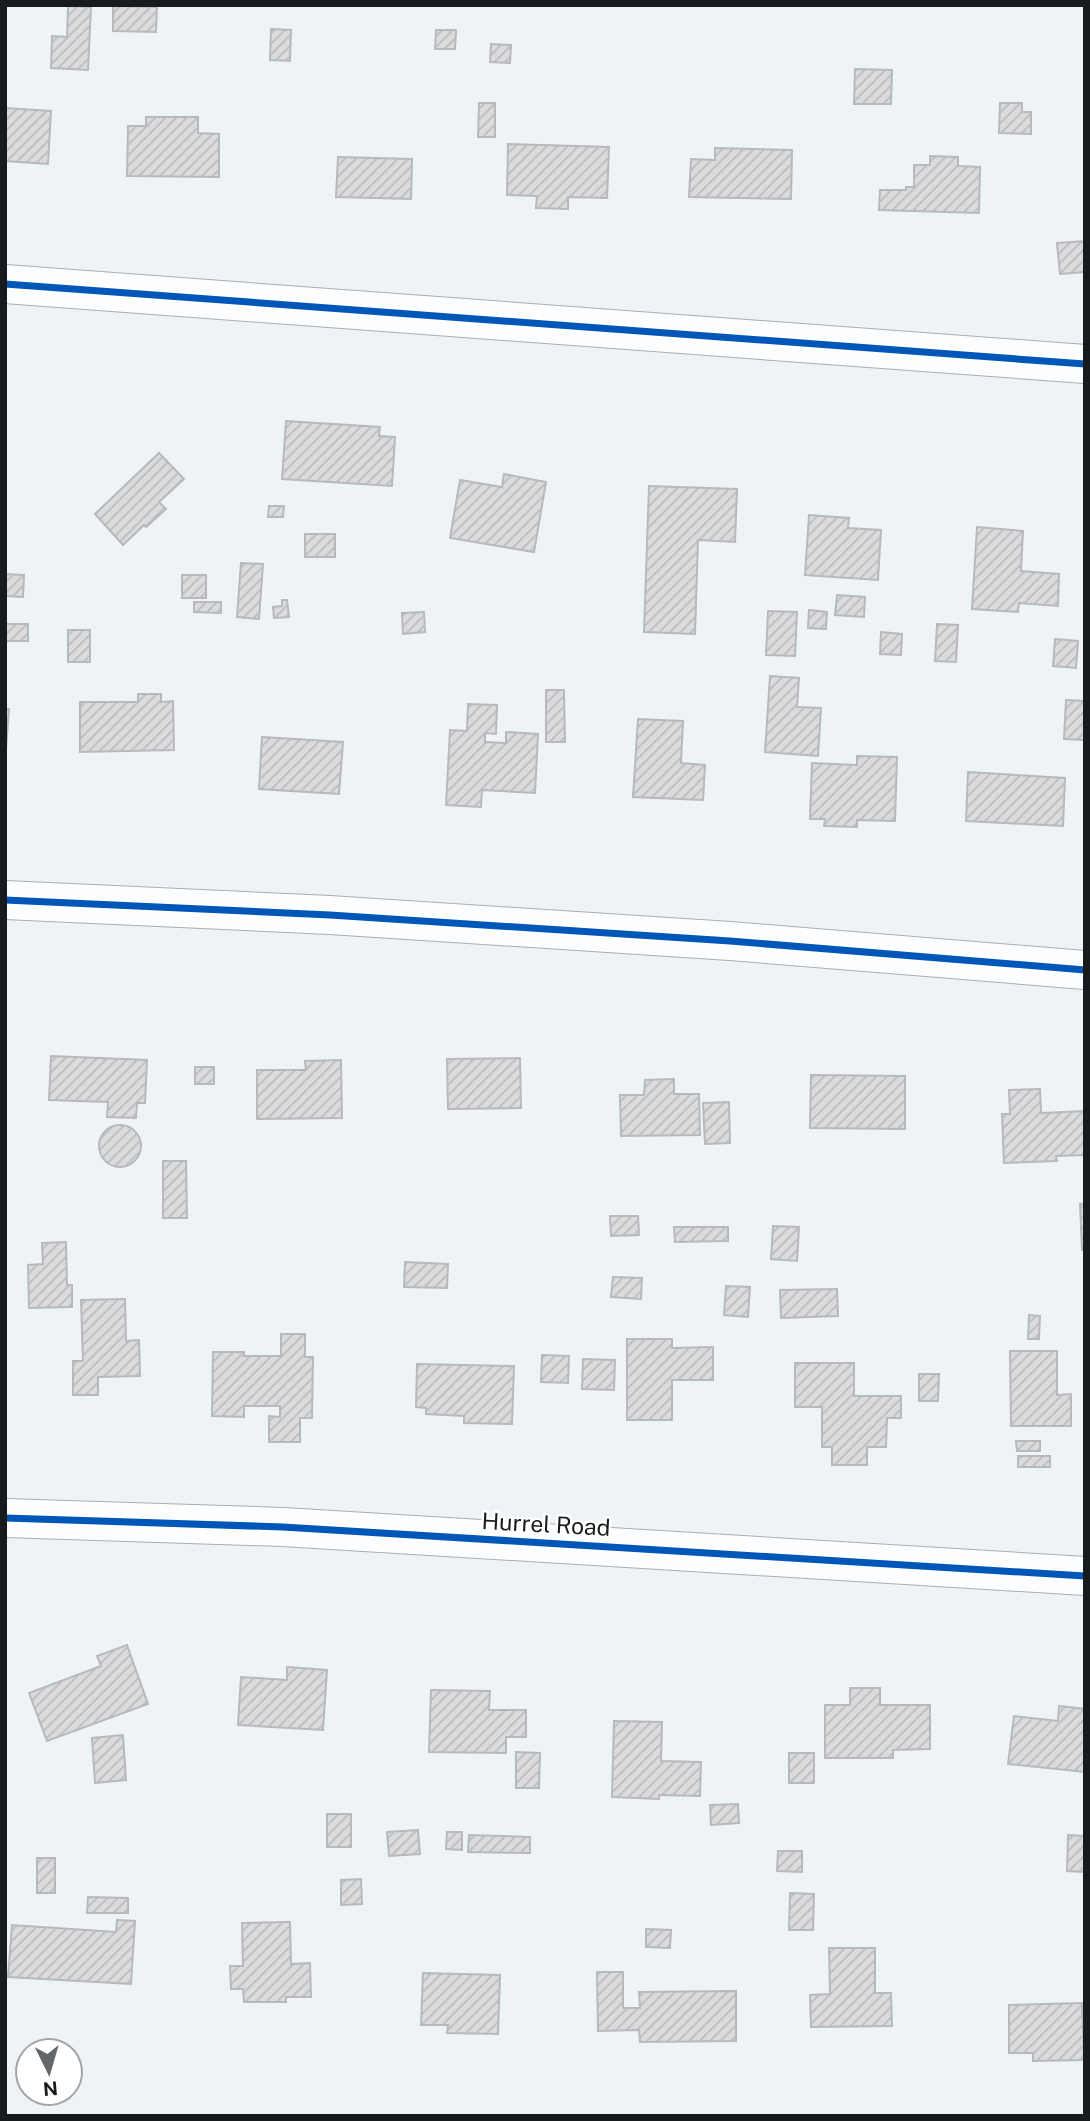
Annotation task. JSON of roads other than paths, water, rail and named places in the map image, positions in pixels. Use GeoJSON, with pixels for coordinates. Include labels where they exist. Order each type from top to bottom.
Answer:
{"type":"FeatureCollection","features":[{"type":"Feature","properties":{"kind":"street"},"geometry":{"type":"LineString","coordinates":[[5,284],[1085,364]]}},
{"type":"Feature","properties":{"kind":"street"},"geometry":{"type":"LineString","coordinates":[[5,900],[372,917],[730,941],[1085,970]]}},
{"type":"Feature","properties":{"kind":"street","name":"Hurrel Road"},"geometry":{"type":"LineString","coordinates":[[5,1518],[282,1527],[1085,1576]]}}]}
